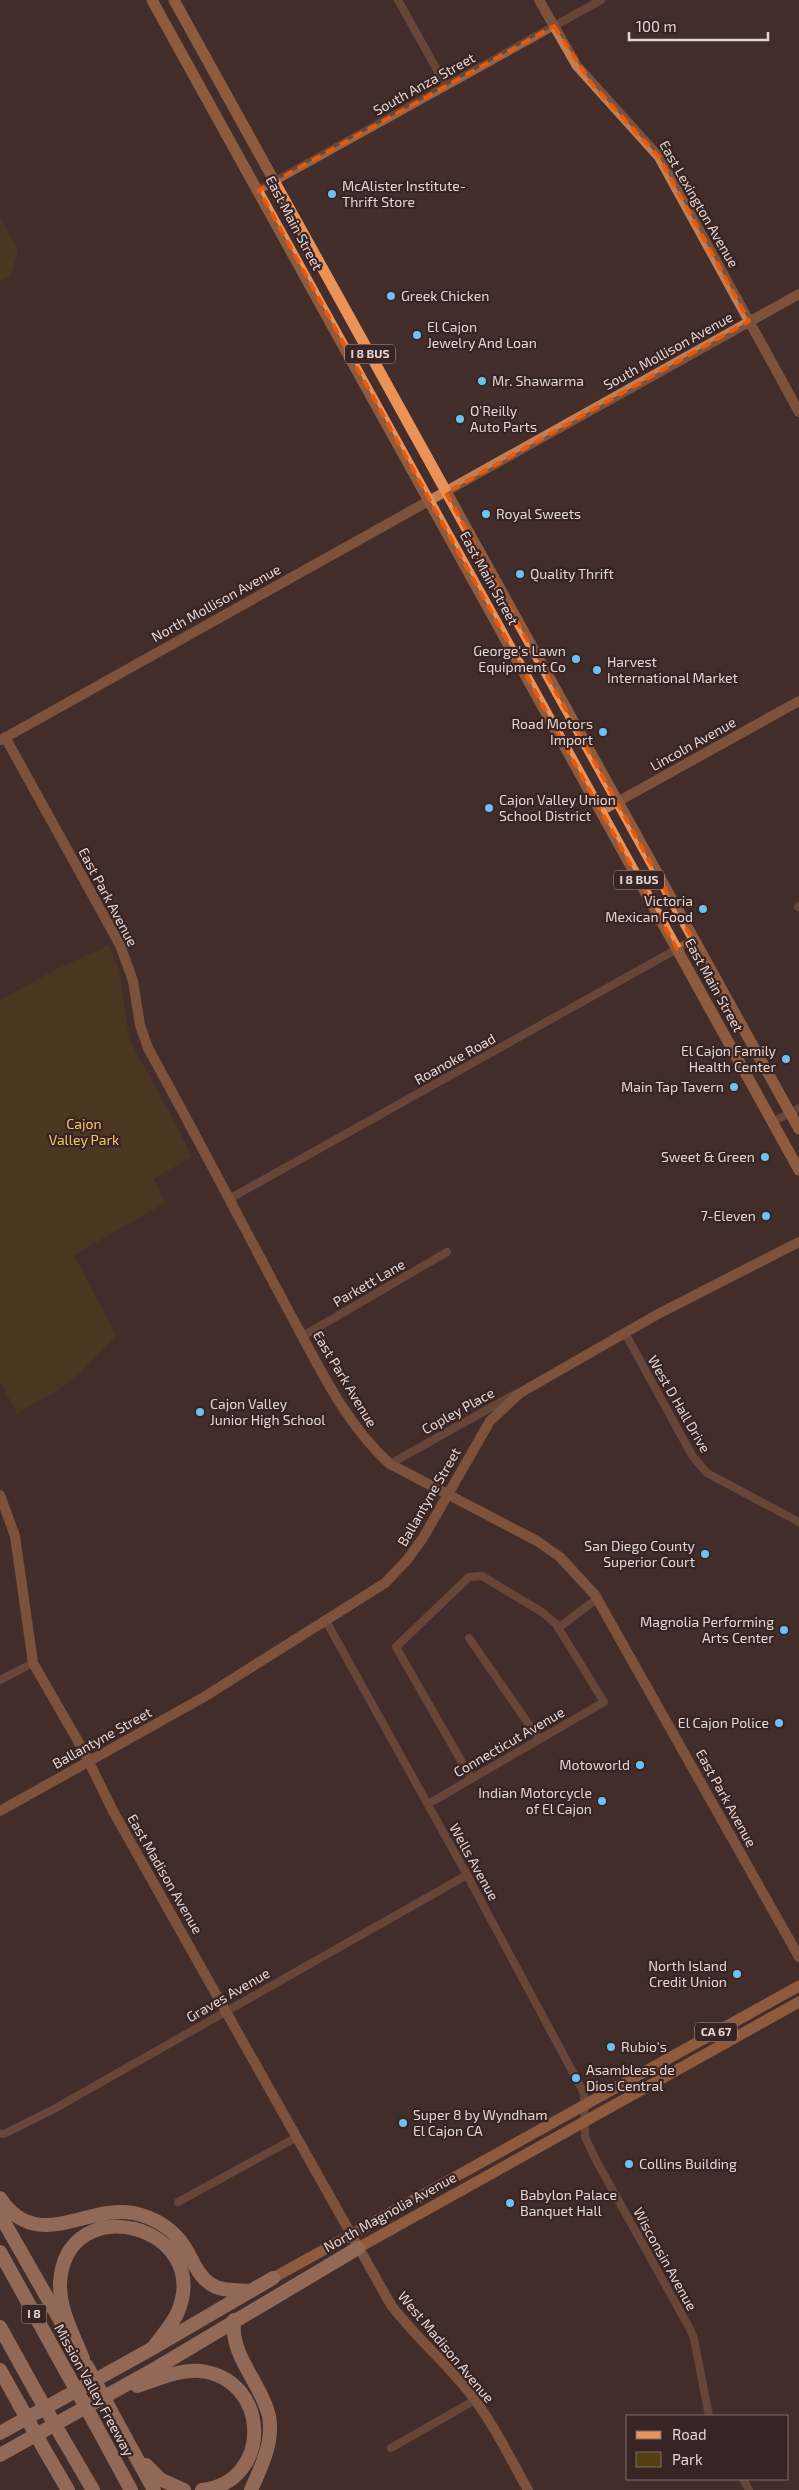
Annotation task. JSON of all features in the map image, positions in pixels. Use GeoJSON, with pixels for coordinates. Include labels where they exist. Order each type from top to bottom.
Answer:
{"type":"FeatureCollection","features":[{"type":"Feature","properties":{"kind":"highway"},"geometry":{"type":"LineString","coordinates":[[0,2198],[14,2214],[41,2225],[64,2225],[111,2212],[134,2213],[150,2218],[169,2229],[178,2237],[200,2274],[208,2282],[224,2289],[250,2291]]}},
{"type":"Feature","properties":{"kind":"highway"},"geometry":{"type":"LineString","coordinates":[[0,2215],[85,2363],[154,2490]]}},
{"type":"Feature","properties":{"kind":"highway"},"geometry":{"type":"LineString","coordinates":[[85,2363],[61,2296],[62,2273],[67,2258],[75,2246],[90,2234],[109,2226],[129,2226],[148,2232],[166,2246],[178,2265],[183,2286],[181,2302],[173,2320],[153,2348]]}},
{"type":"Feature","properties":{"kind":"highway","name":"North Magnolia Avenue"},"geometry":{"type":"LineString","coordinates":[[0,2455],[112,2393],[358,2248]]}},
{"type":"Feature","properties":{"kind":"highway","name":"Mission Valley Freeway"},"geometry":{"type":"LineString","coordinates":[[0,2252],[131,2490]]}},
{"type":"Feature","properties":{"kind":"highway","name":"North Magnolia Avenue"},"geometry":{"type":"LineString","coordinates":[[0,2433],[153,2348],[273,2278]]}},
{"type":"Feature","properties":{"kind":"highway"},"geometry":{"type":"LineString","coordinates":[[234,2320],[232,2334],[240,2358],[269,2417],[267,2452],[251,2490]]}},
{"type":"Feature","properties":{"kind":"highway","name":"I 8"},"geometry":{"type":"LineString","coordinates":[[0,2327],[93,2490]]}},
{"type":"Feature","properties":{"kind":"highway"},"geometry":{"type":"LineString","coordinates":[[112,2393],[180,2373],[199,2371],[227,2380],[239,2390],[252,2413],[255,2429],[254,2446],[250,2457],[244,2466],[225,2482],[202,2490]]}},
{"type":"Feature","properties":{"kind":"highway"},"geometry":{"type":"LineString","coordinates":[[2,2375],[68,2490]]}},
{"type":"Feature","properties":{"kind":"highway"},"geometry":{"type":"LineString","coordinates":[[127,2439],[155,2474],[172,2486],[184,2490]]}},
{"type":"Feature","properties":{"kind":"highway"},"geometry":{"type":"LineString","coordinates":[[52,2464],[62,2490]]}},
{"type":"Feature","properties":{"kind":"main road","name":"East Main Street"},"geometry":{"type":"LineString","coordinates":[[152,0],[259,190],[799,1170]]}},
{"type":"Feature","properties":{"kind":"main road","name":"East Main Street"},"geometry":{"type":"LineString","coordinates":[[174,0],[563,701],[693,940],[795,1111],[799,1129]]}},
{"type":"Feature","properties":{"kind":"main road"},"geometry":{"type":"LineString","coordinates":[[545,711],[563,701]]}},
{"type":"Feature","properties":{"kind":"main road","name":"North Magnolia Avenue"},"geometry":{"type":"LineString","coordinates":[[273,2278],[799,1986]]}},
{"type":"Feature","properties":{"kind":"main road","name":"North Magnolia Avenue"},"geometry":{"type":"LineString","coordinates":[[358,2248],[799,2002]]}},
{"type":"Feature","properties":{"kind":"street"},"geometry":{"type":"LineString","coordinates":[[398,0],[446,86]]}},
{"type":"Feature","properties":{"kind":"street","name":"East Lexington Avenue"},"geometry":{"type":"LineString","coordinates":[[539,0],[582,72],[645,138],[659,156],[799,412]]}},
{"type":"Feature","properties":{"kind":"street","name":"South Anza Street"},"geometry":{"type":"LineString","coordinates":[[259,190],[601,0]]}},
{"type":"Feature","properties":{"kind":"street","name":"South Mollison Avenue"},"geometry":{"type":"LineString","coordinates":[[446,493],[799,294]]}},
{"type":"Feature","properties":{"kind":"street","name":"North Mollison Avenue"},"geometry":{"type":"LineString","coordinates":[[2,739],[446,493]]}},
{"type":"Feature","properties":{"kind":"street","name":"Lincoln Avenue"},"geometry":{"type":"LineString","coordinates":[[601,811],[799,701]]}},
{"type":"Feature","properties":{"kind":"street","name":"East Park Avenue"},"geometry":{"type":"LineString","coordinates":[[2,739],[120,945],[133,981],[140,1025],[148,1048],[303,1336],[357,1429],[372,1448],[390,1464],[537,1541],[560,1558],[598,1598],[799,1957]]}},
{"type":"Feature","properties":{"kind":"street","name":"Roanoke Road"},"geometry":{"type":"LineString","coordinates":[[228,1199],[693,940]]}},
{"type":"Feature","properties":{"kind":"street"},"geometry":{"type":"LineString","coordinates":[[773,1122],[795,1111]]}},
{"type":"Feature","properties":{"kind":"street","name":"Ballantyne Street"},"geometry":{"type":"LineString","coordinates":[[0,1811],[204,1697],[385,1583],[407,1560],[449,1494],[476,1441],[490,1421],[514,1398],[538,1380],[799,1242]]}},
{"type":"Feature","properties":{"kind":"street","name":"Parkett Lane"},"geometry":{"type":"LineString","coordinates":[[303,1336],[447,1252]]}},
{"type":"Feature","properties":{"kind":"street","name":"West D Hall Drive"},"geometry":{"type":"LineString","coordinates":[[625,1333],[693,1457],[707,1473],[799,1522]]}},
{"type":"Feature","properties":{"kind":"street","name":"Copley Place"},"geometry":{"type":"LineString","coordinates":[[390,1464],[538,1380]]}},
{"type":"Feature","properties":{"kind":"street","name":"East Madison Avenue"},"geometry":{"type":"LineString","coordinates":[[0,1495],[15,1536],[33,1663],[63,1713],[113,1811],[228,2012],[358,2248]]}},
{"type":"Feature","properties":{"kind":"street"},"geometry":{"type":"LineString","coordinates":[[471,1778],[396,1647],[469,1577],[482,1576],[542,1612],[558,1628],[598,1598]]}},
{"type":"Feature","properties":{"kind":"street","name":"Wells Avenue"},"geometry":{"type":"LineString","coordinates":[[326,1621],[467,1875],[584,2093],[585,2120]]}},
{"type":"Feature","properties":{"kind":"street","name":"Connecticut Avenue"},"geometry":{"type":"LineString","coordinates":[[428,1804],[604,1702],[558,1628]]}},
{"type":"Feature","properties":{"kind":"street"},"geometry":{"type":"LineString","coordinates":[[469,1638],[539,1739]]}},
{"type":"Feature","properties":{"kind":"street"},"geometry":{"type":"LineString","coordinates":[[0,1680],[33,1663]]}},
{"type":"Feature","properties":{"kind":"street","name":"Graves Avenue"},"geometry":{"type":"LineString","coordinates":[[0,2134],[54,2109],[228,2012],[289,1973],[467,1875]]}},
{"type":"Feature","properties":{"kind":"street","name":"Wisconsin Avenue"},"geometry":{"type":"LineString","coordinates":[[585,2120],[585,2136],[597,2162],[694,2339],[709,2415]]}},
{"type":"Feature","properties":{"kind":"street"},"geometry":{"type":"LineString","coordinates":[[178,2202],[297,2137]]}},
{"type":"Feature","properties":{"kind":"street","name":"West Madison Avenue"},"geometry":{"type":"LineString","coordinates":[[358,2248],[391,2305],[408,2328],[456,2377],[475,2400],[500,2439],[528,2490]]}},
{"type":"Feature","properties":{"kind":"street"},"geometry":{"type":"LineString","coordinates":[[391,2448],[475,2400]]}},
{"type":"Feature","properties":{"kind":"highlighted area"},"geometry":{"type":"Polygon","coordinates":[[[554,26],[592,84],[659,157],[749,321],[446,493],[693,940],[677,949],[259,190],[554,26]]]}},
{"type":"Feature","properties":{"kind":"green space"},"geometry":{"type":"Polygon","coordinates":[[[0,217],[18,250],[11,275],[0,281],[0,217]]]}},
{"type":"Feature","properties":{"kind":"green space","name":"Cajon Valley Park"},"geometry":{"type":"Polygon","coordinates":[[[109,945],[119,970],[129,1039],[180,1132],[191,1157],[154,1179],[165,1203],[74,1255],[116,1336],[80,1373],[56,1392],[17,1413],[0,1382],[0,1000],[57,969],[109,945]]]}},
{"type":"Feature","properties":{"kind":"place","name":"McAlister Institute- Thrift Store"},"geometry":{"type":"Point","coordinates":[332,194]}},
{"type":"Feature","properties":{"kind":"place","name":"Greek Chicken"},"geometry":{"type":"Point","coordinates":[391,296]}},
{"type":"Feature","properties":{"kind":"place","name":"El Cajon Jewelry And Loan"},"geometry":{"type":"Point","coordinates":[417,335]}},
{"type":"Feature","properties":{"kind":"place","name":"Mr. Shawarma"},"geometry":{"type":"Point","coordinates":[482,381]}},
{"type":"Feature","properties":{"kind":"place","name":"O'Reilly Auto Parts"},"geometry":{"type":"Point","coordinates":[460,419]}},
{"type":"Feature","properties":{"kind":"place","name":"Royal Sweets"},"geometry":{"type":"Point","coordinates":[486,514]}},
{"type":"Feature","properties":{"kind":"place","name":"Quality Thrift"},"geometry":{"type":"Point","coordinates":[520,574]}},
{"type":"Feature","properties":{"kind":"place","name":"George's Lawn Equipment Co"},"geometry":{"type":"Point","coordinates":[576,659]}},
{"type":"Feature","properties":{"kind":"place","name":"Harvest International Market"},"geometry":{"type":"Point","coordinates":[597,670]}},
{"type":"Feature","properties":{"kind":"place","name":"Road Motors Import"},"geometry":{"type":"Point","coordinates":[603,732]}},
{"type":"Feature","properties":{"kind":"place","name":"Cajon Valley Union School District"},"geometry":{"type":"Point","coordinates":[489,808]}},
{"type":"Feature","properties":{"kind":"place","name":"Victoria Mexican Food"},"geometry":{"type":"Point","coordinates":[703,909]}},
{"type":"Feature","properties":{"kind":"place","name":"El Cajon Family Health Center"},"geometry":{"type":"Point","coordinates":[786,1059]}},
{"type":"Feature","properties":{"kind":"place","name":"Main Tap Tavern"},"geometry":{"type":"Point","coordinates":[734,1087]}},
{"type":"Feature","properties":{"kind":"place","name":"Sweet & Green"},"geometry":{"type":"Point","coordinates":[765,1157]}},
{"type":"Feature","properties":{"kind":"place","name":"7-Eleven"},"geometry":{"type":"Point","coordinates":[766,1216]}},
{"type":"Feature","properties":{"kind":"place","name":"Cajon Valley Junior High School"},"geometry":{"type":"Point","coordinates":[200,1412]}},
{"type":"Feature","properties":{"kind":"place","name":"San Diego County Superior Court"},"geometry":{"type":"Point","coordinates":[705,1554]}},
{"type":"Feature","properties":{"kind":"place","name":"Magnolia Performing Arts Center"},"geometry":{"type":"Point","coordinates":[784,1630]}},
{"type":"Feature","properties":{"kind":"place","name":"El Cajon Police"},"geometry":{"type":"Point","coordinates":[779,1723]}},
{"type":"Feature","properties":{"kind":"place","name":"Motoworld"},"geometry":{"type":"Point","coordinates":[640,1765]}},
{"type":"Feature","properties":{"kind":"place","name":"Indian Motorcycle of El Cajon"},"geometry":{"type":"Point","coordinates":[602,1801]}},
{"type":"Feature","properties":{"kind":"place","name":"North Island Credit Union"},"geometry":{"type":"Point","coordinates":[737,1974]}},
{"type":"Feature","properties":{"kind":"place","name":"Rubio's"},"geometry":{"type":"Point","coordinates":[611,2047]}},
{"type":"Feature","properties":{"kind":"place","name":"Asambleas de Dios Central"},"geometry":{"type":"Point","coordinates":[576,2078]}},
{"type":"Feature","properties":{"kind":"place","name":"Super 8 by Wyndham El Cajon CA"},"geometry":{"type":"Point","coordinates":[403,2123]}},
{"type":"Feature","properties":{"kind":"place","name":"Collins Building"},"geometry":{"type":"Point","coordinates":[629,2164]}},
{"type":"Feature","properties":{"kind":"place","name":"Babylon Palace Banquet Hall"},"geometry":{"type":"Point","coordinates":[510,2203]}}]}
